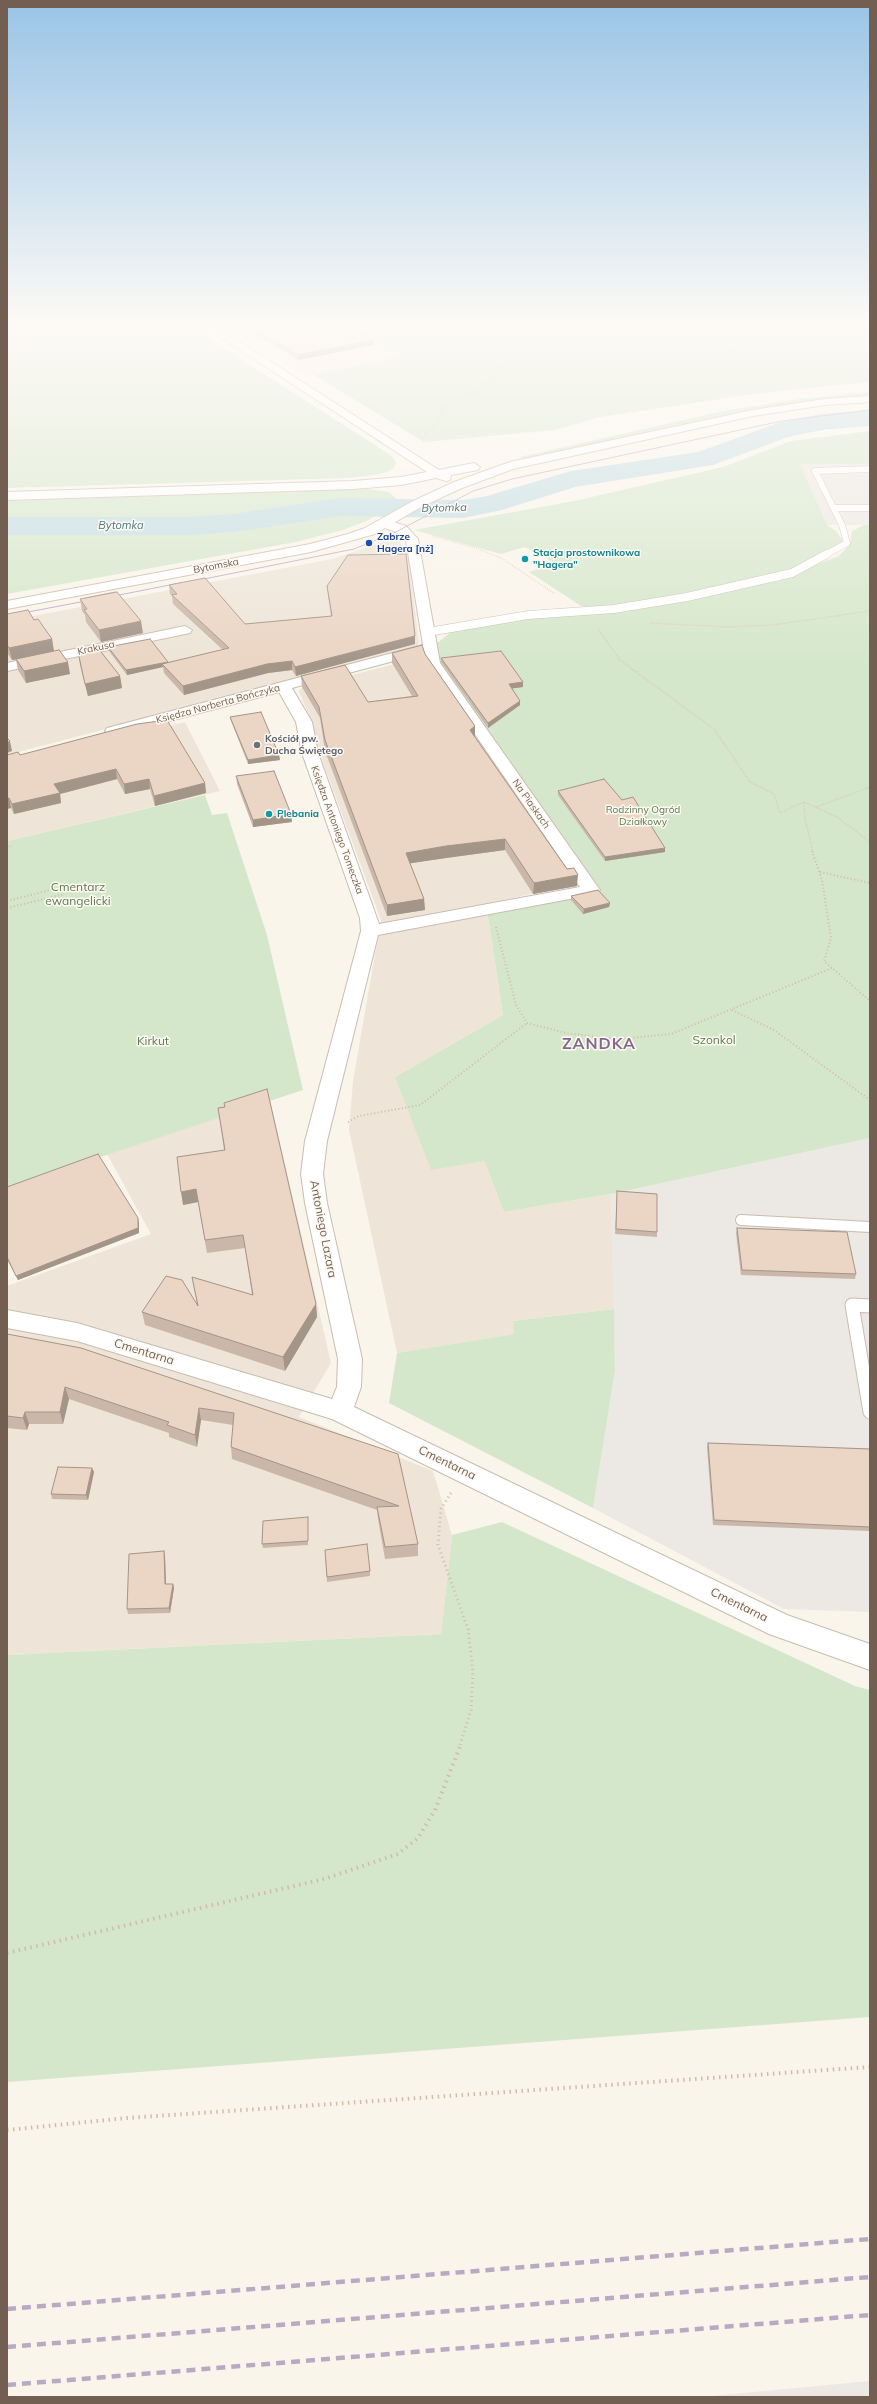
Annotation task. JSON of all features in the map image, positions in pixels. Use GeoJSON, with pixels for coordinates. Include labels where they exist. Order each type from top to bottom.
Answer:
{"type":"FeatureCollection","features":[{"type":"Feature","properties":{"kind":"street"},"geometry":{"type":"LineString","coordinates":[[386,439],[439,475]]}},
{"type":"Feature","properties":{"kind":"street","name":"Bytomska"},"geometry":{"type":"LineString","coordinates":[[439,475],[461,479],[475,477],[523,463],[630,439]]}},
{"type":"Feature","properties":{"kind":"street","name":"Bytomska"},"geometry":{"type":"LineString","coordinates":[[7,496],[372,484],[439,475],[473,467],[538,448]]}},
{"type":"Feature","properties":{"kind":"street"},"geometry":{"type":"LineString","coordinates":[[401,481],[415,474],[418,460]]}},
{"type":"Feature","properties":{"kind":"street","name":"Bytomska"},"geometry":{"type":"LineString","coordinates":[[422,502],[437,486],[439,475]]}},
{"type":"Feature","properties":{"kind":"street","name":"Bytomska"},"geometry":{"type":"LineString","coordinates":[[7,605],[318,546],[353,537],[475,477]]}},
{"type":"Feature","properties":{"kind":"street","name":"Bytomska"},"geometry":{"type":"LineString","coordinates":[[372,484],[403,488],[413,492],[422,502]]}},
{"type":"Feature","properties":{"kind":"street"},"geometry":{"type":"LineString","coordinates":[[388,521],[408,533]]}},
{"type":"Feature","properties":{"kind":"street","name":"Na Piaskach"},"geometry":{"type":"LineString","coordinates":[[370,931],[490,907],[591,890],[433,663],[429,647],[415,548],[408,533]]}},
{"type":"Feature","properties":{"kind":"street","name":"Krakusa"},"geometry":{"type":"LineString","coordinates":[[7,667],[185,630]]}},
{"type":"Feature","properties":{"kind":"street","name":"Księdza Norberta Bończyka"},"geometry":{"type":"LineString","coordinates":[[99,735],[429,647]]}},
{"type":"Feature","properties":{"kind":"street","name":"Księdza Antoniego Tomeczka"},"geometry":{"type":"LineString","coordinates":[[283,687],[293,700],[304,722],[310,753],[369,918],[370,931]]}},
{"type":"Feature","properties":{"kind":"street","name":"Antoniego Lazara"},"geometry":{"type":"LineString","coordinates":[[340,1411],[348,1387],[350,1359],[316,1203],[312,1174],[316,1140],[370,931]]}},
{"type":"Feature","properties":{"kind":"street","name":"Cmentarna"},"geometry":{"type":"LineString","coordinates":[[7,1319],[78,1332],[340,1411],[779,1625],[870,1657]]}},
{"type":"Feature","properties":{"kind":"lane"},"geometry":{"type":"LineString","coordinates":[[428,632],[528,615],[576,610],[614,609],[687,597],[792,573],[847,543],[847,536],[814,471],[870,469]]}},
{"type":"Feature","properties":{"kind":"lane"},"geometry":{"type":"LineString","coordinates":[[834,508],[870,508]]}},
{"type":"Feature","properties":{"kind":"lane"},"geometry":{"type":"LineString","coordinates":[[741,1220],[870,1227]]}},
{"type":"Feature","properties":{"kind":"lane"},"geometry":{"type":"LineString","coordinates":[[870,1306],[852,1305],[870,1412]]}},
{"type":"Feature","properties":{"kind":"path"},"geometry":{"type":"LineString","coordinates":[[392,443],[412,439]]}},
{"type":"Feature","properties":{"kind":"path"},"geometry":{"type":"LineString","coordinates":[[408,533],[448,539],[501,558],[530,575],[576,610]]}},
{"type":"Feature","properties":{"kind":"path"},"geometry":{"type":"LineString","coordinates":[[586,610],[620,660],[715,730],[750,782],[774,794],[780,813],[804,802]]}},
{"type":"Feature","properties":{"kind":"path"},"geometry":{"type":"LineString","coordinates":[[647,623],[727,627],[773,625],[870,611]]}},
{"type":"Feature","properties":{"kind":"path"},"geometry":{"type":"LineString","coordinates":[[816,808],[870,787]]}},
{"type":"Feature","properties":{"kind":"path"},"geometry":{"type":"LineString","coordinates":[[804,802],[837,818],[870,842]]}},
{"type":"Feature","properties":{"kind":"path"},"geometry":{"type":"LineString","coordinates":[[804,802],[805,819],[819,872],[831,938],[824,961],[870,1001]]}},
{"type":"Feature","properties":{"kind":"path"},"geometry":{"type":"LineString","coordinates":[[7,847],[12,846]]}},
{"type":"Feature","properties":{"kind":"path"},"geometry":{"type":"LineString","coordinates":[[819,872],[870,883]]}},
{"type":"Feature","properties":{"kind":"path"},"geometry":{"type":"LineString","coordinates":[[7,900],[62,887]]}},
{"type":"Feature","properties":{"kind":"path"},"geometry":{"type":"LineString","coordinates":[[7,908],[65,894]]}},
{"type":"Feature","properties":{"kind":"path"},"geometry":{"type":"LineString","coordinates":[[490,907],[516,1005],[527,1023],[566,1033],[618,1039],[671,1034],[731,1010],[793,982],[832,968]]}},
{"type":"Feature","properties":{"kind":"path"},"geometry":{"type":"LineString","coordinates":[[731,1010],[774,1030],[870,1100]]}},
{"type":"Feature","properties":{"kind":"path"},"geometry":{"type":"LineString","coordinates":[[316,1140],[359,1116],[420,1105],[527,1023]]}},
{"type":"Feature","properties":{"kind":"path"},"geometry":{"type":"LineString","coordinates":[[7,1953],[324,1879],[398,1854],[418,1838],[435,1810],[449,1776],[471,1710],[473,1672],[468,1629],[453,1582],[438,1545],[441,1509],[451,1494],[471,1475]]}},
{"type":"Feature","properties":{"kind":"path"},"geometry":{"type":"LineString","coordinates":[[7,2130],[126,2118],[870,2067]]}},
{"type":"Feature","properties":{"kind":"shaded area"},"geometry":{"type":"Polygon","coordinates":[[[800,464],[870,464],[870,525],[827,525],[800,464]]]}},
{"type":"Feature","properties":{"kind":"shaded area"},"geometry":{"type":"Polygon","coordinates":[[[393,539],[399,540],[409,558],[419,643],[415,648],[7,755],[7,621],[332,559],[393,539]]]}},
{"type":"Feature","properties":{"kind":"shaded area"},"geometry":{"type":"Polygon","coordinates":[[[418,658],[426,662],[507,782],[579,883],[486,904],[503,1015],[395,1077],[484,1161],[504,1212],[611,1194],[614,1309],[513,1321],[515,1334],[397,1353],[349,1130],[353,1081],[381,920],[319,752],[308,713],[299,692],[301,688],[418,658]]]}},
{"type":"Feature","properties":{"kind":"shaded area"},"geometry":{"type":"Polygon","coordinates":[[[185,722],[220,791],[7,841],[7,768],[185,722]]]}},
{"type":"Feature","properties":{"kind":"shaded area"},"geometry":{"type":"Polygon","coordinates":[[[270,1099],[331,1363],[299,1417],[433,1471],[452,1535],[441,1634],[7,1655],[7,1286],[151,1234],[107,1154],[270,1099]]]}},
{"type":"Feature","properties":{"kind":"shaded area"},"geometry":{"type":"Polygon","coordinates":[[[870,1138],[870,1612],[784,1609],[593,1508],[615,1371],[611,1194],[870,1138]]]}},
{"type":"Feature","properties":{"kind":"shaded area"},"geometry":{"type":"Polygon","coordinates":[[[870,2381],[870,2397],[701,2397],[870,2381]]]}},
{"type":"Feature","properties":{"kind":"green space"},"geometry":{"type":"Polygon","coordinates":[[[7,439],[366,439],[392,456],[396,463],[394,468],[387,472],[347,478],[7,488],[7,439]]]}},
{"type":"Feature","properties":{"kind":"green space"},"geometry":{"type":"Polygon","coordinates":[[[419,439],[455,439],[424,442],[419,439]]]}},
{"type":"Feature","properties":{"kind":"green space"},"geometry":{"type":"Polygon","coordinates":[[[599,439],[616,439],[524,459],[520,457],[599,439]]]}},
{"type":"Feature","properties":{"kind":"green space"},"geometry":{"type":"Polygon","coordinates":[[[805,439],[870,439],[870,464],[800,464],[827,525],[836,531],[843,541],[825,557],[785,574],[686,596],[595,608],[581,606],[529,572],[555,563],[525,547],[501,554],[414,530],[574,501],[723,467],[791,441],[805,439]]]}},
{"type":"Feature","properties":{"kind":"green space"},"geometry":{"type":"Polygon","coordinates":[[[367,489],[389,492],[397,499],[393,504],[304,504],[286,512],[248,519],[198,523],[7,523],[7,501],[367,489]]]}},
{"type":"Feature","properties":{"kind":"green space"},"geometry":{"type":"Polygon","coordinates":[[[323,511],[380,512],[369,520],[343,530],[296,542],[7,594],[7,530],[193,532],[249,527],[323,511]]]}},
{"type":"Feature","properties":{"kind":"green space","name":"Szonkol"},"geometry":{"type":"Polygon","coordinates":[[[864,525],[870,525],[870,1138],[611,1194],[504,1212],[484,1161],[431,1170],[395,1077],[503,1015],[486,904],[487,907],[593,886],[426,652],[456,628],[517,618],[595,612],[803,570],[839,556],[850,544],[852,531],[864,525]]]}},
{"type":"Feature","properties":{"kind":"green space"},"geometry":{"type":"Polygon","coordinates":[[[205,795],[212,815],[227,813],[267,935],[303,1090],[7,1188],[7,841],[205,795]]]}},
{"type":"Feature","properties":{"kind":"green space"},"geometry":{"type":"Polygon","coordinates":[[[614,1309],[615,1371],[593,1508],[389,1403],[397,1353],[514,1334],[513,1321],[614,1309]]]}},
{"type":"Feature","properties":{"kind":"green space"},"geometry":{"type":"Polygon","coordinates":[[[502,1522],[855,1686],[870,1690],[870,2017],[7,2082],[7,1655],[441,1634],[452,1535],[502,1522]]]}},
{"type":"Feature","properties":{"kind":"building"},"geometry":{"type":"Polygon","coordinates":[[[406,554],[415,636],[295,667],[292,661],[267,664],[183,686],[162,664],[229,648],[172,595],[177,594],[169,585],[205,578],[245,624],[332,616],[327,586],[348,555],[406,554]]]}},
{"type":"Feature","properties":{"kind":"building"},"geometry":{"type":"Polygon","coordinates":[[[117,592],[141,621],[99,630],[84,610],[87,609],[80,599],[117,592]]]}},
{"type":"Feature","properties":{"kind":"building"},"geometry":{"type":"Polygon","coordinates":[[[28,610],[34,620],[38,619],[52,639],[9,648],[7,645],[7,614],[28,610]]]}},
{"type":"Feature","properties":{"kind":"building"},"geometry":{"type":"Polygon","coordinates":[[[150,639],[168,662],[126,670],[108,647],[150,639]]]}},
{"type":"Feature","properties":{"kind":"building"},"geometry":{"type":"Polygon","coordinates":[[[422,645],[425,654],[475,726],[470,730],[567,869],[574,868],[578,875],[534,883],[505,839],[446,846],[406,853],[424,899],[387,905],[325,740],[319,707],[301,676],[345,665],[368,702],[418,696],[392,653],[422,645]]]}},
{"type":"Feature","properties":{"kind":"building"},"geometry":{"type":"Polygon","coordinates":[[[98,648],[120,676],[85,684],[78,652],[98,648]]]}},
{"type":"Feature","properties":{"kind":"building"},"geometry":{"type":"Polygon","coordinates":[[[59,650],[68,662],[24,671],[16,659],[59,650]]]}},
{"type":"Feature","properties":{"kind":"building"},"geometry":{"type":"Polygon","coordinates":[[[501,651],[523,682],[509,684],[520,701],[488,723],[441,658],[501,651]]]}},
{"type":"Feature","properties":{"kind":"building","name":"Kościół pw. Ducha Świętego"},"geometry":{"type":"Polygon","coordinates":[[[261,712],[279,755],[248,760],[230,717],[261,712]]]}},
{"type":"Feature","properties":{"kind":"building"},"geometry":{"type":"Polygon","coordinates":[[[167,720],[205,783],[154,796],[149,779],[124,784],[116,769],[54,784],[60,793],[12,804],[9,798],[7,798],[7,755],[18,752],[20,755],[137,724],[167,720]]]}},
{"type":"Feature","properties":{"kind":"building"},"geometry":{"type":"Polygon","coordinates":[[[274,771],[291,814],[253,820],[236,776],[274,771]]]}},
{"type":"Feature","properties":{"kind":"building"},"geometry":{"type":"Polygon","coordinates":[[[604,779],[622,800],[633,797],[665,848],[605,857],[558,791],[604,779]]]}},
{"type":"Feature","properties":{"kind":"building"},"geometry":{"type":"Polygon","coordinates":[[[598,890],[610,903],[584,909],[571,896],[598,890]]]}},
{"type":"Feature","properties":{"kind":"building"},"geometry":{"type":"Polygon","coordinates":[[[267,1089],[316,1304],[283,1357],[142,1312],[166,1276],[182,1280],[198,1306],[192,1277],[253,1295],[243,1235],[205,1240],[196,1189],[181,1192],[177,1157],[225,1150],[218,1108],[225,1107],[224,1103],[267,1089]]]}},
{"type":"Feature","properties":{"kind":"building"},"geometry":{"type":"Polygon","coordinates":[[[98,1154],[138,1218],[138,1228],[16,1276],[7,1257],[7,1187],[98,1154]]]}},
{"type":"Feature","properties":{"kind":"building"},"geometry":{"type":"Polygon","coordinates":[[[617,1191],[657,1194],[657,1232],[616,1229],[617,1191]]]}},
{"type":"Feature","properties":{"kind":"building"},"geometry":{"type":"Polygon","coordinates":[[[737,1228],[847,1232],[856,1274],[742,1270],[737,1228]]]}},
{"type":"Feature","properties":{"kind":"building"},"geometry":{"type":"Polygon","coordinates":[[[7,1334],[81,1348],[398,1454],[418,1544],[385,1547],[377,1507],[399,1506],[231,1447],[234,1413],[199,1408],[195,1435],[167,1425],[169,1422],[65,1387],[60,1412],[25,1412],[23,1418],[7,1416],[7,1334]]]}},
{"type":"Feature","properties":{"kind":"building"},"geometry":{"type":"Polygon","coordinates":[[[708,1443],[870,1449],[870,1527],[714,1520],[708,1443]]]}},
{"type":"Feature","properties":{"kind":"building"},"geometry":{"type":"Polygon","coordinates":[[[58,1467],[92,1468],[86,1495],[51,1494],[58,1467]]]}},
{"type":"Feature","properties":{"kind":"building"},"geometry":{"type":"Polygon","coordinates":[[[308,1517],[308,1541],[262,1544],[263,1521],[308,1517]]]}},
{"type":"Feature","properties":{"kind":"building"},"geometry":{"type":"Polygon","coordinates":[[[367,1544],[370,1571],[327,1577],[325,1550],[367,1544]]]}},
{"type":"Feature","properties":{"kind":"building"},"geometry":{"type":"Polygon","coordinates":[[[164,1551],[165,1584],[173,1584],[169,1608],[127,1609],[129,1554],[164,1551]]]}},
{"type":"Feature","properties":{"kind":"waterway","name":"Bytomka"},"geometry":{"type":"LineString","coordinates":[[7,526],[188,526],[233,523],[341,507],[463,509],[492,504],[571,479],[703,459],[756,439]]}},
{"type":"Feature","properties":{"kind":"tram line"},"geometry":{"type":"LineString","coordinates":[[194,581],[354,549],[394,533],[473,491],[512,479],[697,439]]}},
{"type":"Feature","properties":{"kind":"tram line"},"geometry":{"type":"LineString","coordinates":[[109,597],[180,583]]}},
{"type":"Feature","properties":{"kind":"tram line"},"geometry":{"type":"LineString","coordinates":[[86,598],[115,592]]}},
{"type":"Feature","properties":{"kind":"tram line"},"geometry":{"type":"LineString","coordinates":[[7,616],[91,600]]}},
{"type":"Feature","properties":{"kind":"railway"},"geometry":{"type":"LineString","coordinates":[[7,2309],[870,2239]]}},
{"type":"Feature","properties":{"kind":"railway"},"geometry":{"type":"LineString","coordinates":[[7,2347],[870,2277]]}},
{"type":"Feature","properties":{"kind":"railway"},"geometry":{"type":"LineString","coordinates":[[7,2385],[870,2315]]}},
{"type":"Feature","properties":{"kind":"place","name":"Zabrze Hagera [nż]"},"geometry":{"type":"Point","coordinates":[369,543]}},
{"type":"Feature","properties":{"kind":"place","name":"Stacja prostownikowa \"Hagera\""},"geometry":{"type":"Point","coordinates":[525,559]}},
{"type":"Feature","properties":{"kind":"place","name":"Kościół pw. Ducha Świętego"},"geometry":{"type":"Point","coordinates":[257,745]}},
{"type":"Feature","properties":{"kind":"place","name":"Plebania"},"geometry":{"type":"Point","coordinates":[269,814]}},
{"type":"Feature","properties":{"kind":"district","name":"ZANDKA"},"geometry":{"type":"Point","coordinates":[599,1044]}},
{"type":"Feature","properties":{"kind":"park label","name":"Rodzinny Ogród Działkowy"},"geometry":{"type":"Point","coordinates":[643,816]}},
{"type":"Feature","properties":{"kind":"park label","name":"Cmentarz ewangelicki"},"geometry":{"type":"Point","coordinates":[78,894]}},
{"type":"Feature","properties":{"kind":"park label","name":"Kirkut"},"geometry":{"type":"Point","coordinates":[153,1041]}}]}
